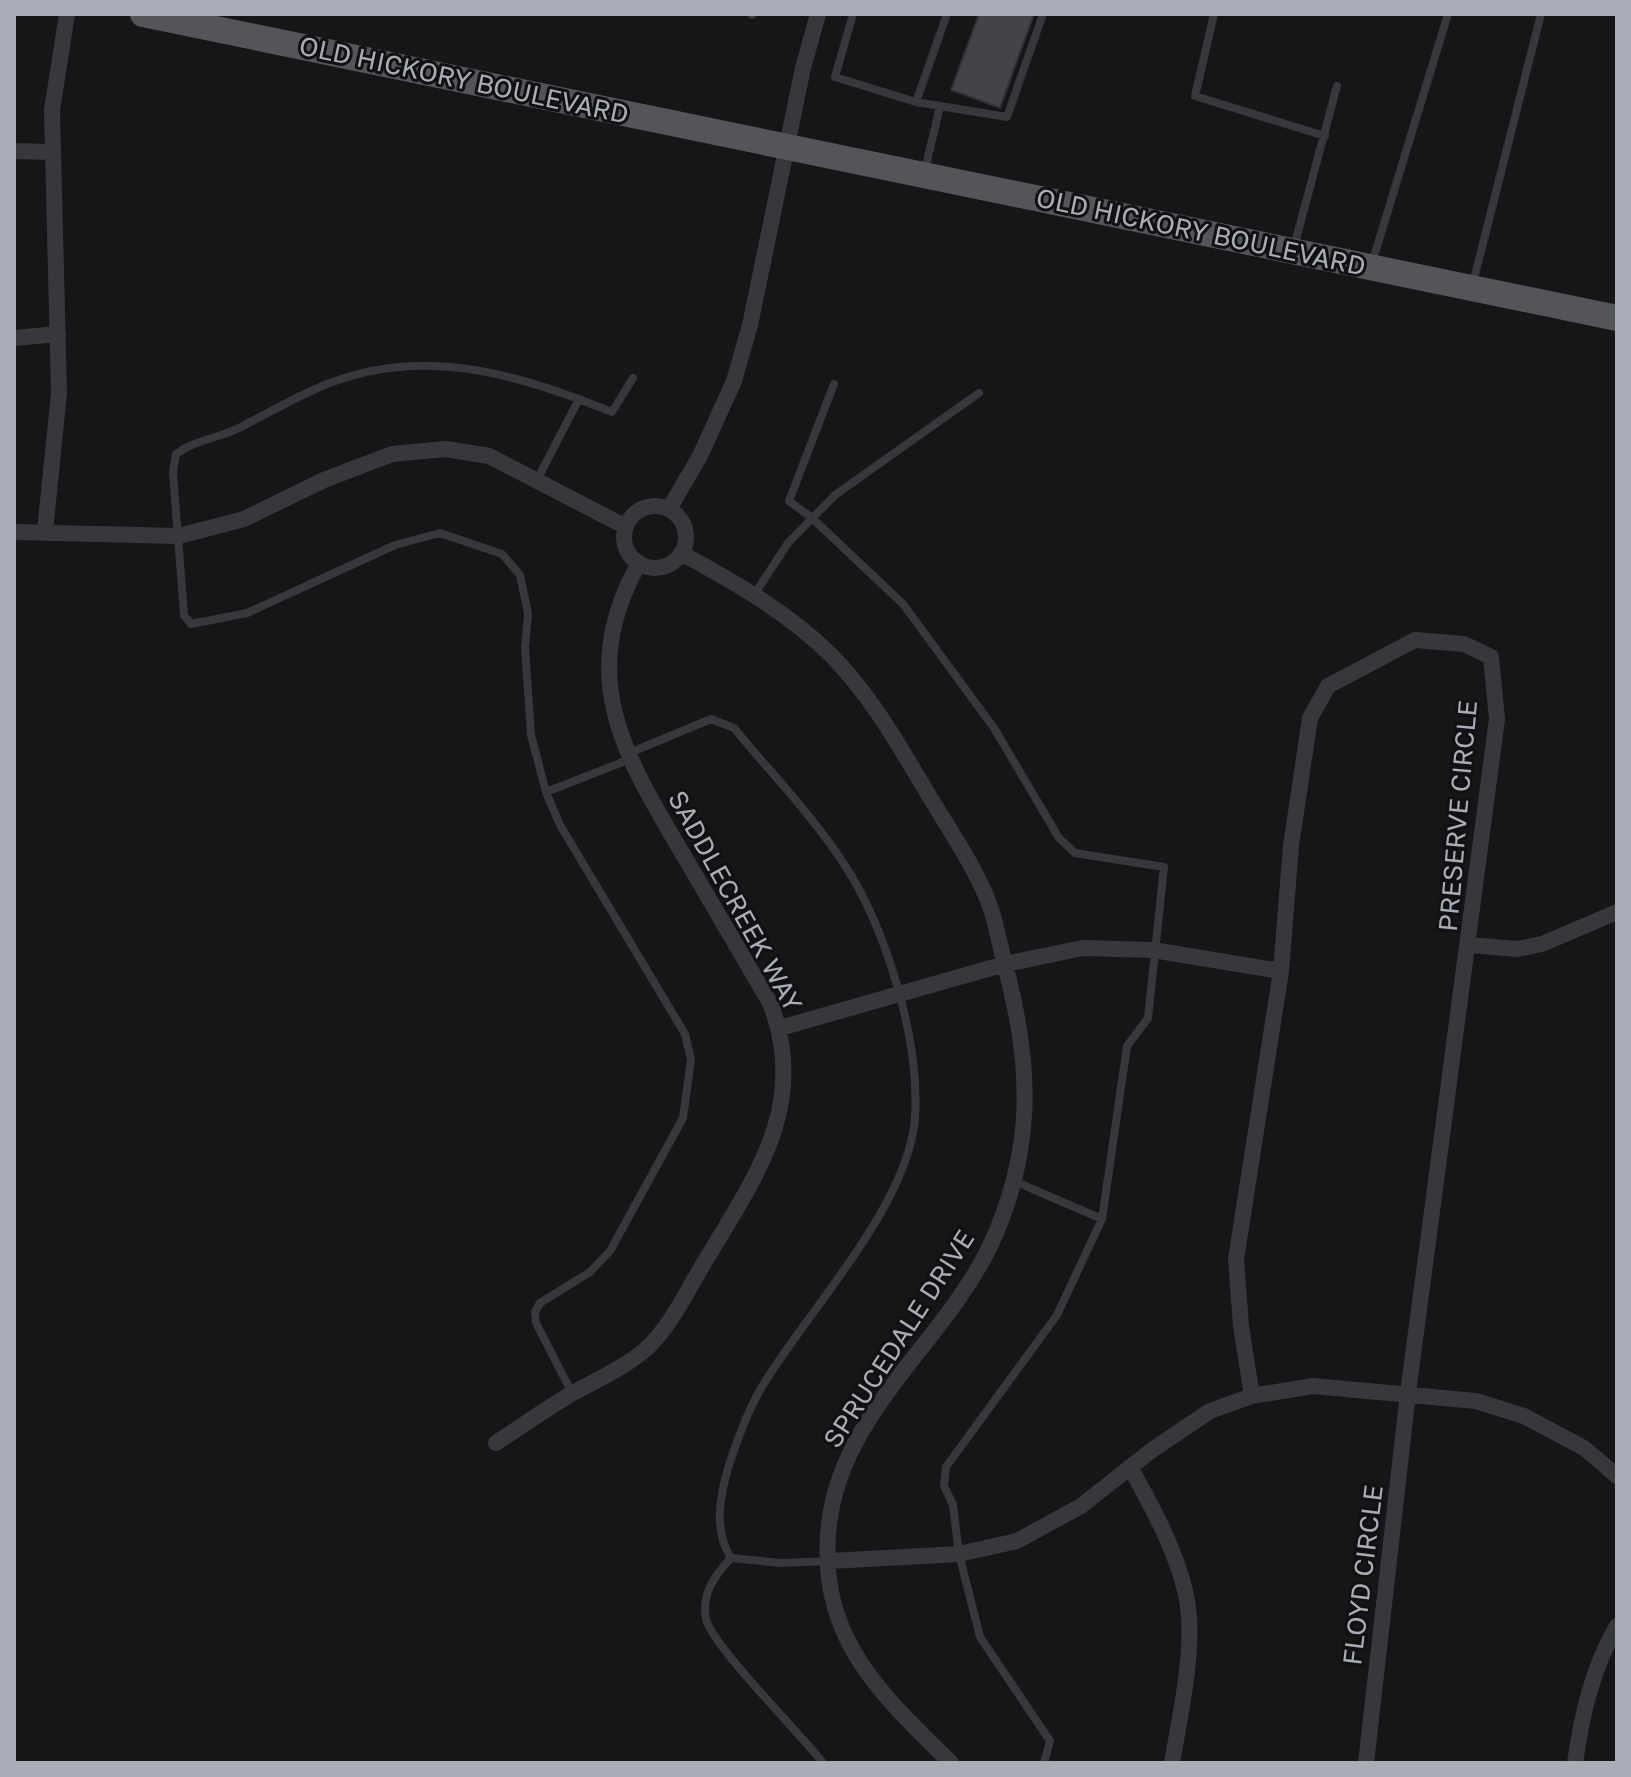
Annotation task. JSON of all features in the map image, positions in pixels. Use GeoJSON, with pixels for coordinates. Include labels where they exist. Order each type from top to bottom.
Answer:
{"type":"FeatureCollection","features":[{"type":"Feature","properties":{"kind":"main road","name":"OLD HICKORY BOULEVARD"},"geometry":{"type":"LineString","coordinates":[[143,14],[1617,318]]}},
{"type":"Feature","properties":{"kind":"street"},"geometry":{"type":"LineString","coordinates":[[45,531],[59,393],[52,110],[67,14]]}},
{"type":"Feature","properties":{"kind":"street"},"geometry":{"type":"LineString","coordinates":[[669,509],[700,456],[734,381],[750,325],[786,146],[818,14]]}},
{"type":"Feature","properties":{"kind":"street"},"geometry":{"type":"LineString","coordinates":[[14,151],[51,152]]}},
{"type":"Feature","properties":{"kind":"street"},"geometry":{"type":"LineString","coordinates":[[14,338],[58,334]]}},
{"type":"Feature","properties":{"kind":"street"},"geometry":{"type":"LineString","coordinates":[[14,532],[179,536],[244,519],[324,480],[392,454],[446,449],[489,456],[626,527]]}},
{"type":"Feature","properties":{"kind":"street"},"geometry":{"type":"LineString","coordinates":[[658,506],[669,509],[685,529],[681,553],[665,566],[649,567],[639,563],[627,550],[626,527],[641,509],[658,506]]}},
{"type":"Feature","properties":{"kind":"street","name":"SPRUCEDALE DRIVE"},"geometry":{"type":"LineString","coordinates":[[681,553],[754,595],[804,631],[861,689],[893,735],[972,869],[991,909],[1024,1044],[1024,1131],[1014,1181],[997,1229],[966,1287],[857,1438],[835,1494],[829,1525],[830,1561],[840,1622],[866,1675],[951,1763]]}},
{"type":"Feature","properties":{"kind":"street","name":"SADDLECREEK WAY"},"geometry":{"type":"LineString","coordinates":[[496,1443],[573,1393],[623,1367],[648,1347],[667,1323],[757,1174],[782,1109],[784,1069],[780,1028],[770,1003],[628,757],[609,689],[610,647],[616,614],[639,563]]}},
{"type":"Feature","properties":{"kind":"street","name":"PRESERVE CIRCLE"},"geometry":{"type":"LineString","coordinates":[[1252,1396],[1241,1326],[1236,1259],[1281,971],[1291,846],[1310,718],[1328,686],[1415,640],[1464,644],[1491,657],[1497,719],[1470,945],[1408,1393]]}},
{"type":"Feature","properties":{"kind":"street"},"geometry":{"type":"LineString","coordinates":[[1470,945],[1517,949],[1542,944],[1617,912]]}},
{"type":"Feature","properties":{"kind":"street"},"geometry":{"type":"LineString","coordinates":[[780,1028],[1005,964],[1083,948],[1153,950],[1281,971]]}},
{"type":"Feature","properties":{"kind":"street"},"geometry":{"type":"LineString","coordinates":[[830,1561],[959,1554],[1017,1541],[1081,1506],[1210,1411],[1252,1396],[1313,1386],[1476,1401],[1524,1416],[1584,1448],[1617,1476]]}},
{"type":"Feature","properties":{"kind":"street","name":"FLOYD CIRCLE"},"geometry":{"type":"LineString","coordinates":[[1366,1763],[1408,1393]]}},
{"type":"Feature","properties":{"kind":"street"},"geometry":{"type":"LineString","coordinates":[[1130,1467],[1178,1569],[1189,1615],[1186,1678],[1172,1763]]}},
{"type":"Feature","properties":{"kind":"street"},"geometry":{"type":"LineString","coordinates":[[1575,1763],[1582,1716],[1592,1682],[1617,1626]]}},
{"type":"Feature","properties":{"kind":"lane"},"geometry":{"type":"LineString","coordinates":[[853,14],[835,77],[916,102],[1007,117],[1043,14]]}},
{"type":"Feature","properties":{"kind":"lane"},"geometry":{"type":"LineString","coordinates":[[916,102],[947,14]]}},
{"type":"Feature","properties":{"kind":"lane"},"geometry":{"type":"LineString","coordinates":[[1214,14],[1195,96],[1325,136]]}},
{"type":"Feature","properties":{"kind":"lane"},"geometry":{"type":"LineString","coordinates":[[1371,267],[1448,14]]}},
{"type":"Feature","properties":{"kind":"lane"},"geometry":{"type":"LineString","coordinates":[[1471,288],[1541,14]]}},
{"type":"Feature","properties":{"kind":"lane"},"geometry":{"type":"LineString","coordinates":[[1293,251],[1337,86]]}},
{"type":"Feature","properties":{"kind":"lane"},"geometry":{"type":"LineString","coordinates":[[924,175],[940,106]]}},
{"type":"Feature","properties":{"kind":"lane"},"geometry":{"type":"LineString","coordinates":[[573,1393],[536,1323],[535,1312],[540,1303],[590,1272],[610,1251],[683,1118],[691,1059],[685,1034],[560,825],[546,792],[531,735],[525,647],[528,614],[520,575],[502,554],[440,533],[395,545],[247,613],[191,624],[184,615],[173,473],[176,454],[189,444],[228,434],[314,389],[363,372],[450,364],[542,384],[612,412],[633,378]]}},
{"type":"Feature","properties":{"kind":"lane"},"geometry":{"type":"LineString","coordinates":[[834,384],[789,493],[792,505],[812,518],[903,604],[994,728],[1059,838],[1075,853],[1164,867],[1148,1018],[1127,1046],[1102,1219],[1057,1315],[946,1467],[944,1486],[953,1505],[959,1554],[980,1637],[1050,1741],[1044,1763]]}},
{"type":"Feature","properties":{"kind":"lane"},"geometry":{"type":"LineString","coordinates":[[754,595],[788,543],[835,495],[979,393]]}},
{"type":"Feature","properties":{"kind":"lane"},"geometry":{"type":"LineString","coordinates":[[537,480],[579,399]]}},
{"type":"Feature","properties":{"kind":"lane"},"geometry":{"type":"LineString","coordinates":[[546,792],[711,719],[734,728],[845,864],[882,942],[898,994],[915,1079],[915,1119],[903,1168],[876,1219],[766,1379],[741,1429],[719,1497],[723,1545],[731,1558]]}},
{"type":"Feature","properties":{"kind":"lane"},"geometry":{"type":"LineString","coordinates":[[1014,1181],[1102,1219]]}},
{"type":"Feature","properties":{"kind":"lane"},"geometry":{"type":"LineString","coordinates":[[731,1558],[781,1563],[830,1561]]}},
{"type":"Feature","properties":{"kind":"lane"},"geometry":{"type":"LineString","coordinates":[[731,1558],[711,1583],[706,1602],[707,1620],[721,1644],[823,1763]]}},
{"type":"Feature","properties":{"kind":"building"},"geometry":{"type":"Polygon","coordinates":[[[979,14],[1034,14],[1000,108],[951,90],[979,14]]]}}]}
